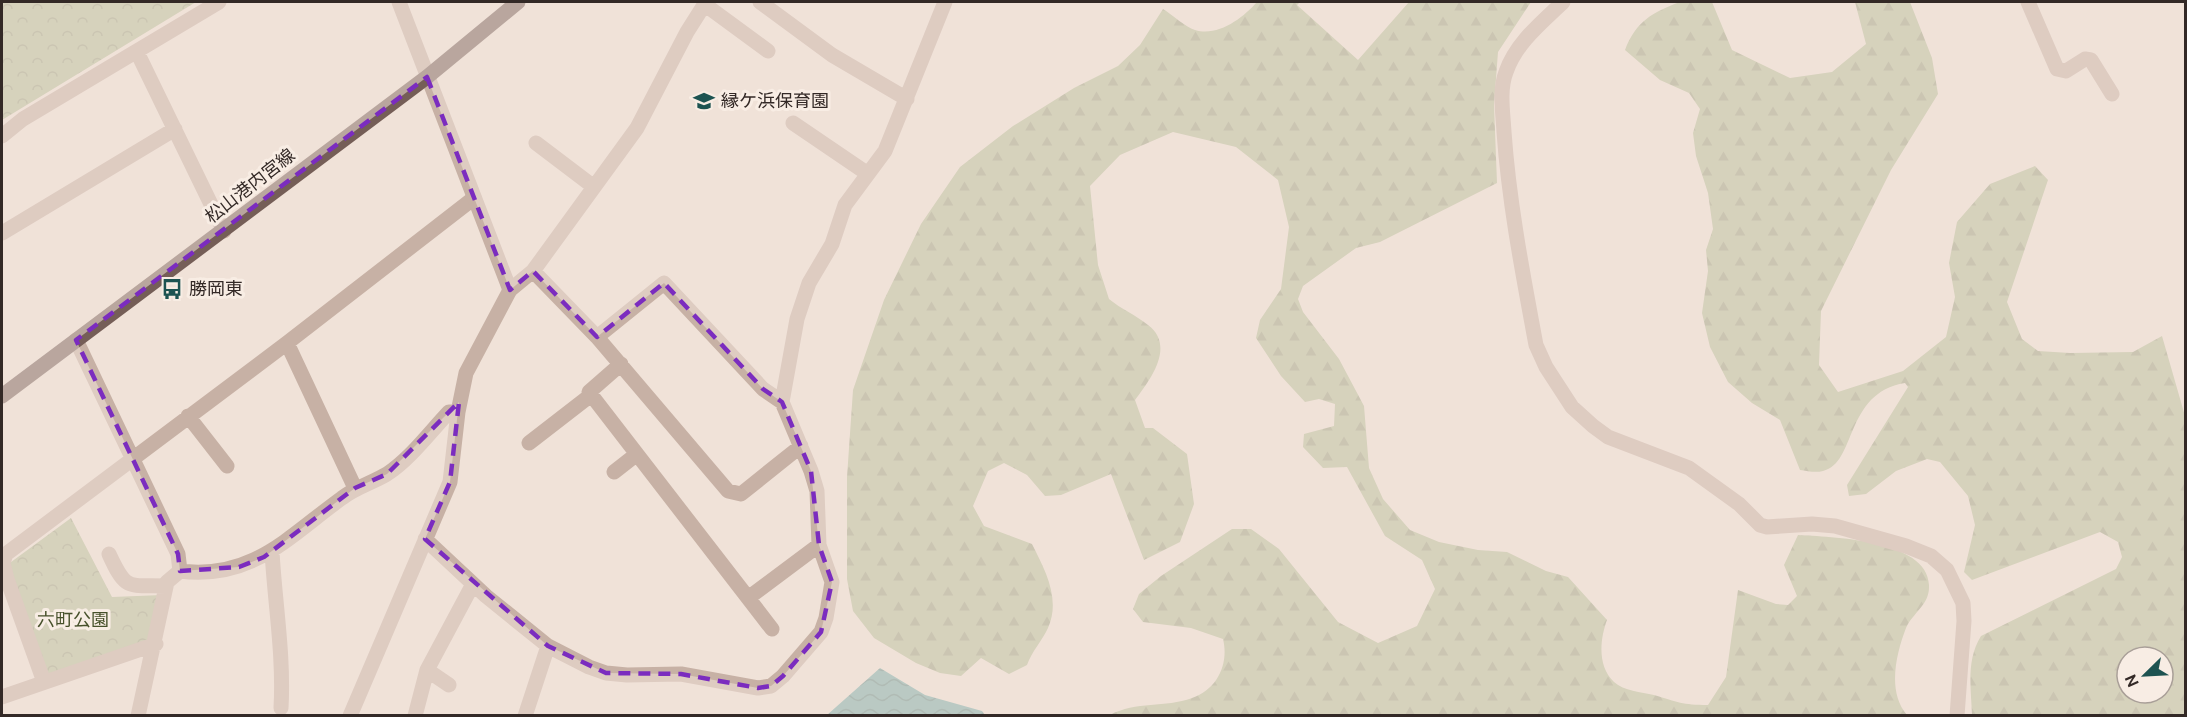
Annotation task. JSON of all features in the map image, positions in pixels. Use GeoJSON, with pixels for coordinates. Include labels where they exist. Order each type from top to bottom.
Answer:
{"type":"FeatureCollection","features":[{"type":"Feature","properties":{"kind":"main road","name":"松山港内宮線"},"geometry":{"type":"LineString","coordinates":[[2,396],[427,77],[518,2]]}},
{"type":"Feature","properties":{"kind":"street"},"geometry":{"type":"LineString","coordinates":[[2,136],[23,119],[219,2]]}},
{"type":"Feature","properties":{"kind":"street"},"geometry":{"type":"LineString","coordinates":[[399,2],[510,290]]}},
{"type":"Feature","properties":{"kind":"street"},"geometry":{"type":"LineString","coordinates":[[760,2],[832,54],[907,99]]}},
{"type":"Feature","properties":{"kind":"street"},"geometry":{"type":"LineString","coordinates":[[782,402],[797,319],[809,283],[832,244],[845,205],[885,151],[945,2]]}},
{"type":"Feature","properties":{"kind":"street"},"geometry":{"type":"LineString","coordinates":[[1563,2],[1532,32],[1512,58],[1504,75],[1503,93],[1508,180],[1536,345],[1546,368],[1572,407],[1608,437],[1689,468],[1739,504],[1760,525],[1767,527],[1812,524],[1834,526],[1906,546],[1931,556],[1947,570],[1963,603],[1965,621],[1957,716]]}},
{"type":"Feature","properties":{"kind":"street"},"geometry":{"type":"LineString","coordinates":[[2028,2],[2057,69],[2066,71],[2085,59],[2091,60],[2112,94]]}},
{"type":"Feature","properties":{"kind":"street"},"geometry":{"type":"LineString","coordinates":[[350,716],[450,482],[458,412],[466,373],[510,290],[533,271],[637,128],[687,32],[705,3],[768,51]]}},
{"type":"Feature","properties":{"kind":"street"},"geometry":{"type":"LineString","coordinates":[[137,52],[224,231]]}},
{"type":"Feature","properties":{"kind":"street"},"geometry":{"type":"LineString","coordinates":[[793,123],[868,174]]}},
{"type":"Feature","properties":{"kind":"street"},"geometry":{"type":"LineString","coordinates":[[2,233],[176,129]]}},
{"type":"Feature","properties":{"kind":"street"},"geometry":{"type":"LineString","coordinates":[[536,143],[594,187]]}},
{"type":"Feature","properties":{"kind":"street"},"geometry":{"type":"LineString","coordinates":[[44,682],[7,579],[3,563],[6,554],[287,343],[474,198]]}},
{"type":"Feature","properties":{"kind":"street"},"geometry":{"type":"LineString","coordinates":[[533,271],[621,364],[728,491],[741,494],[801,446]]}},
{"type":"Feature","properties":{"kind":"street"},"geometry":{"type":"LineString","coordinates":[[425,540],[473,584],[548,646],[606,673],[681,674],[758,688],[771,686],[810,646],[821,632],[826,618],[832,582],[819,544],[817,491],[782,402],[763,389],[664,283],[597,337]]}},
{"type":"Feature","properties":{"kind":"street"},"geometry":{"type":"LineString","coordinates":[[76,340],[178,554],[180,571]]}},
{"type":"Feature","properties":{"kind":"street"},"geometry":{"type":"LineString","coordinates":[[287,343],[356,488]]}},
{"type":"Feature","properties":{"kind":"street"},"geometry":{"type":"LineString","coordinates":[[621,364],[589,392],[772,629]]}},
{"type":"Feature","properties":{"kind":"street"},"geometry":{"type":"LineString","coordinates":[[529,443],[591,395]]}},
{"type":"Feature","properties":{"kind":"street"},"geometry":{"type":"LineString","coordinates":[[138,716],[156,644],[166,586],[172,576],[180,571],[196,573],[239,567],[272,552],[356,488],[387,474],[449,412],[458,412]]}},
{"type":"Feature","properties":{"kind":"street"},"geometry":{"type":"LineString","coordinates":[[188,416],[227,466]]}},
{"type":"Feature","properties":{"kind":"street"},"geometry":{"type":"LineString","coordinates":[[614,472],[637,454]]}},
{"type":"Feature","properties":{"kind":"street"},"geometry":{"type":"LineString","coordinates":[[748,598],[819,544]]}},
{"type":"Feature","properties":{"kind":"street"},"geometry":{"type":"LineString","coordinates":[[272,552],[275,609],[283,674],[281,708]]}},
{"type":"Feature","properties":{"kind":"street"},"geometry":{"type":"LineString","coordinates":[[109,554],[121,579],[126,584],[166,586]]}},
{"type":"Feature","properties":{"kind":"street"},"geometry":{"type":"LineString","coordinates":[[415,716],[427,670],[473,584]]}},
{"type":"Feature","properties":{"kind":"street"},"geometry":{"type":"LineString","coordinates":[[2,697],[156,644]]}},
{"type":"Feature","properties":{"kind":"street"},"geometry":{"type":"LineString","coordinates":[[525,716],[548,646]]}},
{"type":"Feature","properties":{"kind":"street"},"geometry":{"type":"LineString","coordinates":[[427,670],[449,685]]}},
{"type":"Feature","properties":{"kind":"highlighted area"},"geometry":{"type":"Polygon","coordinates":[[[427,77],[510,290],[533,271],[597,337],[664,283],[763,389],[782,402],[811,471],[819,545],[832,582],[821,632],[783,676],[771,686],[758,688],[681,674],[606,673],[548,646],[425,539],[450,482],[459,402],[387,474],[355,488],[264,557],[239,567],[180,571],[178,554],[76,340],[427,77]]]}},
{"type":"Feature","properties":{"kind":"green space"},"geometry":{"type":"Polygon","coordinates":[[[2,2],[196,2],[2,120],[2,2]]]}},
{"type":"Feature","properties":{"kind":"green space"},"geometry":{"type":"Polygon","coordinates":[[[1257,2],[1300,2],[1297,5],[1358,60],[1409,2],[1531,2],[1498,52],[1494,105],[1497,183],[1380,242],[1356,248],[1303,286],[1298,299],[1303,312],[1339,359],[1364,406],[1369,468],[1383,499],[1410,530],[1439,542],[1478,550],[1507,552],[1546,571],[1568,577],[1607,620],[1601,652],[1605,668],[1614,682],[1633,691],[1680,703],[1699,705],[1708,705],[1726,677],[1738,590],[1776,604],[1788,605],[1797,596],[1784,565],[1798,535],[1853,540],[1895,549],[1912,558],[1924,570],[1929,585],[1927,598],[1906,628],[1899,649],[1895,684],[1901,706],[1907,715],[1110,715],[1130,708],[1192,698],[1201,694],[1215,682],[1223,666],[1223,639],[1191,628],[1143,622],[1133,609],[1139,594],[1161,576],[1232,529],[1251,529],[1279,549],[1338,622],[1378,643],[1417,626],[1435,589],[1422,560],[1385,536],[1347,467],[1323,468],[1303,447],[1304,434],[1334,426],[1335,404],[1319,399],[1305,402],[1281,376],[1256,338],[1260,320],[1281,289],[1289,227],[1278,180],[1236,147],[1173,132],[1120,155],[1090,186],[1098,265],[1109,299],[1148,325],[1156,333],[1160,343],[1158,363],[1135,400],[1145,428],[1153,428],[1187,454],[1194,504],[1180,542],[1144,560],[1111,474],[1061,495],[1045,496],[1027,475],[1004,463],[988,471],[973,506],[984,526],[1032,544],[1050,585],[1052,617],[1046,633],[1027,665],[1009,674],[981,658],[961,676],[940,673],[916,663],[874,638],[853,611],[847,579],[847,477],[853,390],[884,300],[921,224],[960,167],[1013,126],[1074,88],[1118,66],[1140,45],[1163,9],[1195,30],[1212,31],[1237,20],[1257,2]]]}},
{"type":"Feature","properties":{"kind":"green space"},"geometry":{"type":"Polygon","coordinates":[[[1680,2],[1712,2],[1732,50],[1790,78],[1832,72],[1866,44],[1855,2],[1910,2],[1932,58],[1938,94],[1891,170],[1821,311],[1819,365],[1838,392],[1903,371],[1946,337],[1955,297],[1949,263],[1957,222],[1990,184],[2035,166],[2048,180],[2007,302],[2022,339],[2038,351],[2133,352],[2162,336],[2185,416],[2185,715],[1972,715],[1971,664],[1981,636],[2116,569],[2122,557],[2118,542],[2100,532],[1972,580],[1964,572],[1975,525],[1968,496],[1940,462],[1927,459],[1896,471],[1866,494],[1849,496],[1847,485],[1908,387],[1905,383],[1885,389],[1871,400],[1861,413],[1842,455],[1834,465],[1823,471],[1800,470],[1780,420],[1752,403],[1728,382],[1710,347],[1702,313],[1708,271],[1706,250],[1713,229],[1708,193],[1696,156],[1693,133],[1700,109],[1689,93],[1660,80],[1625,50],[1634,32],[1654,14],[1680,2]]]}},
{"type":"Feature","properties":{"kind":"green space","name":"六町公園"},"geometry":{"type":"Polygon","coordinates":[[[71,518],[112,597],[162,595],[153,643],[46,678],[7,565],[71,518]]]}},
{"type":"Feature","properties":{"kind":"water"},"geometry":{"type":"Polygon","coordinates":[[[880,668],[925,695],[982,711],[985,715],[827,715],[880,668]]]}},
{"type":"Feature","properties":{"kind":"place","name":"縁ケ浜保育園"},"geometry":{"type":"Point","coordinates":[704,101]}},
{"type":"Feature","properties":{"kind":"place","name":"勝岡東"},"geometry":{"type":"Point","coordinates":[172,289]}}]}
